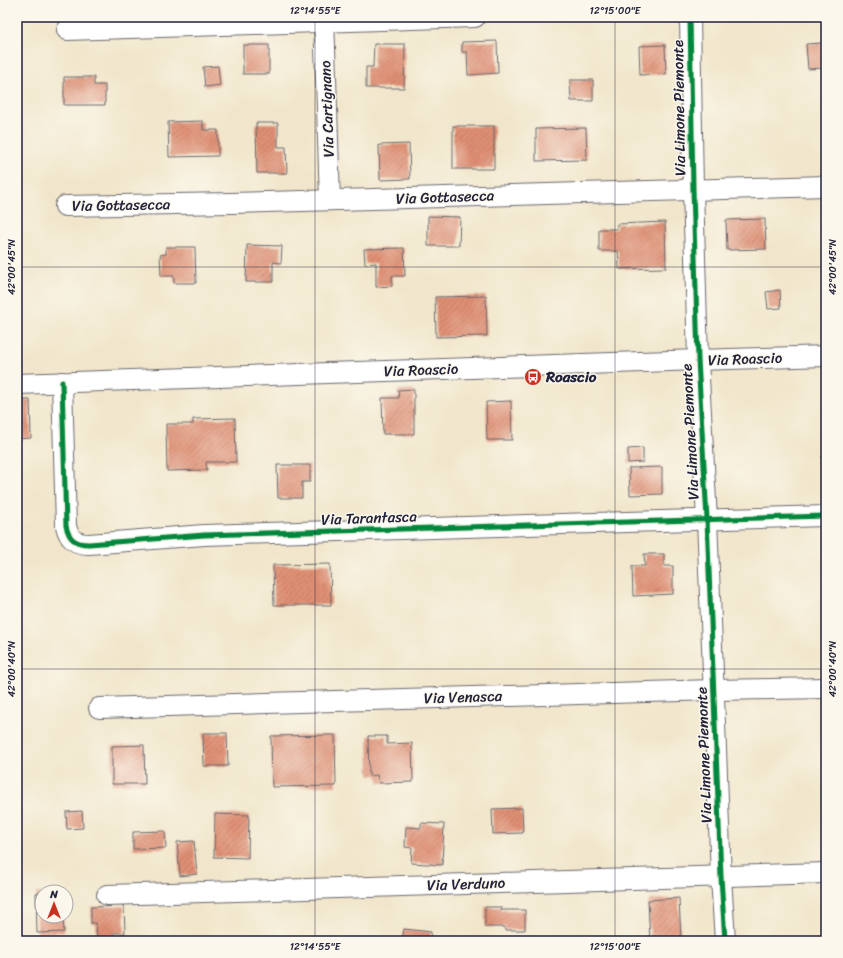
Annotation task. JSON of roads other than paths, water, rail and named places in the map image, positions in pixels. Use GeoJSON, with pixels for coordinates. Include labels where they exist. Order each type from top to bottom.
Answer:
{"type":"FeatureCollection","features":[{"type":"Feature","properties":{"kind":"street"},"geometry":{"type":"LineString","coordinates":[[67,30],[324,19],[475,17]]}},
{"type":"Feature","properties":{"kind":"street","name":"Via Limone Piemonte"},"geometry":{"type":"LineString","coordinates":[[690,17],[698,360],[707,520],[721,877],[725,941]]}},
{"type":"Feature","properties":{"kind":"street","name":"Via Cartignano"},"geometry":{"type":"LineString","coordinates":[[324,19],[330,200]]}},
{"type":"Feature","properties":{"kind":"street","name":"Via Gottasecca"},"geometry":{"type":"LineString","coordinates":[[65,206],[231,203],[826,186]]}},
{"type":"Feature","properties":{"kind":"street","name":"Via Roascio"},"geometry":{"type":"LineString","coordinates":[[17,384],[826,356]]}},
{"type":"Feature","properties":{"kind":"street","name":"Via Tarantasca"},"geometry":{"type":"LineString","coordinates":[[62,382],[66,522],[67,530],[70,536],[74,541],[81,544],[204,534],[826,516]]}},
{"type":"Feature","properties":{"kind":"street","name":"Via Venasca"},"geometry":{"type":"LineString","coordinates":[[99,708],[826,688]]}},
{"type":"Feature","properties":{"kind":"street","name":"Via Verduno"},"geometry":{"type":"LineString","coordinates":[[106,895],[826,873]]}},
{"type":"Feature","properties":{"kind":"place","name":"Roascio"},"geometry":{"type":"Point","coordinates":[533,377]}}]}
